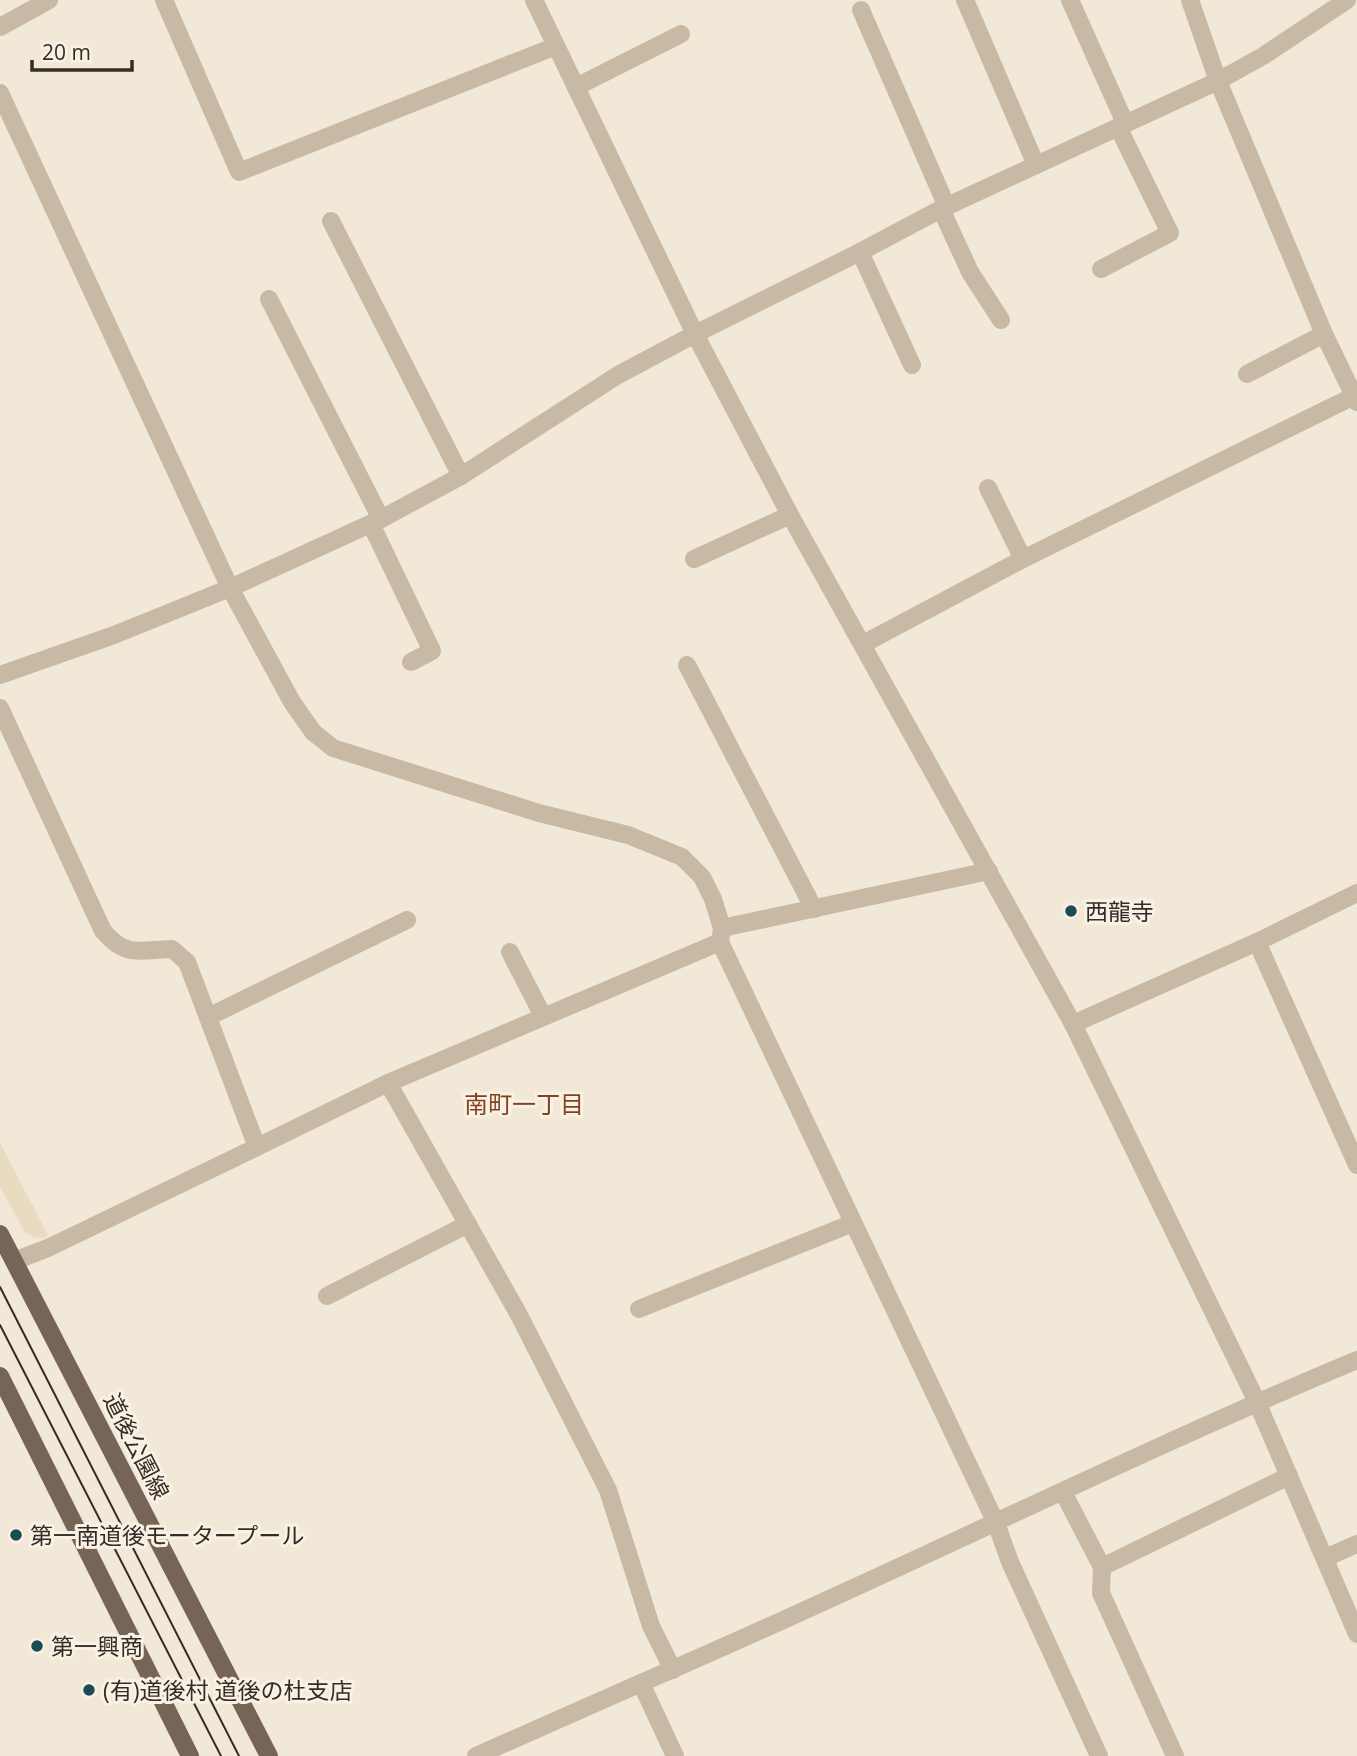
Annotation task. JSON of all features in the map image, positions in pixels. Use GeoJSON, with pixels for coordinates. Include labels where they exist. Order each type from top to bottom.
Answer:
{"type":"FeatureCollection","features":[{"type":"Feature","properties":{"kind":"main road","name":"道後公園線"},"geometry":{"type":"LineString","coordinates":[[0,1234],[269,1756]]}},
{"type":"Feature","properties":{"kind":"main road"},"geometry":{"type":"LineString","coordinates":[[0,1376],[190,1756]]}},
{"type":"Feature","properties":{"kind":"street"},"geometry":{"type":"LineString","coordinates":[[0,27],[49,0]]}},
{"type":"Feature","properties":{"kind":"street"},"geometry":{"type":"LineString","coordinates":[[164,0],[239,172],[556,46]]}},
{"type":"Feature","properties":{"kind":"street"},"geometry":{"type":"LineString","coordinates":[[534,0],[695,334],[790,515],[1073,1024],[1257,1402],[1357,1634]]}},
{"type":"Feature","properties":{"kind":"street"},"geometry":{"type":"LineString","coordinates":[[965,0],[1037,165]]}},
{"type":"Feature","properties":{"kind":"street"},"geometry":{"type":"LineString","coordinates":[[1070,0],[1170,233],[1101,268]]}},
{"type":"Feature","properties":{"kind":"street"},"geometry":{"type":"LineString","coordinates":[[863,644],[1023,559],[1355,399],[1324,334],[1219,81],[1190,0]]}},
{"type":"Feature","properties":{"kind":"street"},"geometry":{"type":"LineString","coordinates":[[0,675],[114,635],[230,588],[376,522],[461,476],[618,375],[944,208],[1219,81],[1263,57],[1348,0]]}},
{"type":"Feature","properties":{"kind":"street"},"geometry":{"type":"LineString","coordinates":[[861,10],[970,272],[1001,320]]}},
{"type":"Feature","properties":{"kind":"street"},"geometry":{"type":"LineString","coordinates":[[576,87],[681,34]]}},
{"type":"Feature","properties":{"kind":"street"},"geometry":{"type":"LineString","coordinates":[[0,93],[230,588],[292,702],[313,732],[333,748],[539,813],[628,835],[682,857],[702,877],[713,899],[721,935],[853,1223],[996,1523],[1010,1562],[1099,1756]]}},
{"type":"Feature","properties":{"kind":"street"},"geometry":{"type":"LineString","coordinates":[[331,220],[461,476]]}},
{"type":"Feature","properties":{"kind":"street"},"geometry":{"type":"LineString","coordinates":[[860,252],[912,365]]}},
{"type":"Feature","properties":{"kind":"street"},"geometry":{"type":"LineString","coordinates":[[269,299],[376,522],[432,651],[411,662]]}},
{"type":"Feature","properties":{"kind":"street"},"geometry":{"type":"LineString","coordinates":[[1247,374],[1324,334]]}},
{"type":"Feature","properties":{"kind":"street"},"geometry":{"type":"LineString","coordinates":[[988,488],[1023,559]]}},
{"type":"Feature","properties":{"kind":"street"},"geometry":{"type":"LineString","coordinates":[[694,559],[790,515]]}},
{"type":"Feature","properties":{"kind":"street"},"geometry":{"type":"LineString","coordinates":[[687,665],[814,909]]}},
{"type":"Feature","properties":{"kind":"street"},"geometry":{"type":"LineString","coordinates":[[0,708],[103,931],[116,946],[131,951],[172,949],[187,962],[257,1147]]}},
{"type":"Feature","properties":{"kind":"street"},"geometry":{"type":"LineString","coordinates":[[15,1261],[48,1248],[388,1083],[721,935],[814,909],[989,871]]}},
{"type":"Feature","properties":{"kind":"street"},"geometry":{"type":"LineString","coordinates":[[1073,1024],[1357,894]]}},
{"type":"Feature","properties":{"kind":"street"},"geometry":{"type":"LineString","coordinates":[[208,1017],[407,920]]}},
{"type":"Feature","properties":{"kind":"street"},"geometry":{"type":"LineString","coordinates":[[1257,942],[1357,1165]]}},
{"type":"Feature","properties":{"kind":"street"},"geometry":{"type":"LineString","coordinates":[[510,952],[543,1016]]}},
{"type":"Feature","properties":{"kind":"street"},"geometry":{"type":"LineString","coordinates":[[388,1083],[519,1315],[608,1490],[651,1626],[673,1670]]}},
{"type":"Feature","properties":{"kind":"street"},"geometry":{"type":"LineString","coordinates":[[639,1309],[853,1223]]}},
{"type":"Feature","properties":{"kind":"street"},"geometry":{"type":"LineString","coordinates":[[327,1296],[468,1224]]}},
{"type":"Feature","properties":{"kind":"street"},"geometry":{"type":"LineString","coordinates":[[476,1756],[766,1630],[1257,1402],[1357,1360]]}},
{"type":"Feature","properties":{"kind":"street"},"geometry":{"type":"LineString","coordinates":[[1101,1567],[1289,1476]]}},
{"type":"Feature","properties":{"kind":"street"},"geometry":{"type":"LineString","coordinates":[[1063,1492],[1101,1567],[1101,1593],[1175,1756]]}},
{"type":"Feature","properties":{"kind":"street"},"geometry":{"type":"LineString","coordinates":[[1325,1558],[1357,1544]]}},
{"type":"Feature","properties":{"kind":"street"},"geometry":{"type":"LineString","coordinates":[[641,1683],[675,1756]]}},
{"type":"Feature","properties":{"kind":"shaded area"},"geometry":{"type":"Polygon","coordinates":[[[0,1143],[48,1235],[43,1238],[35,1238],[25,1232],[0,1187],[0,1143]]]}},
{"type":"Feature","properties":{"kind":"tram line"},"geometry":{"type":"LineString","coordinates":[[0,1287],[239,1756]]}},
{"type":"Feature","properties":{"kind":"tram line"},"geometry":{"type":"LineString","coordinates":[[0,1325],[221,1756]]}},
{"type":"Feature","properties":{"kind":"place","name":"西龍寺"},"geometry":{"type":"Point","coordinates":[1071,911]}},
{"type":"Feature","properties":{"kind":"place","name":"第一南道後モータープール"},"geometry":{"type":"Point","coordinates":[16,1535]}},
{"type":"Feature","properties":{"kind":"place","name":"第一興商"},"geometry":{"type":"Point","coordinates":[37,1646]}},
{"type":"Feature","properties":{"kind":"place","name":"(有)道後村 道後の杜支店"},"geometry":{"type":"Point","coordinates":[89,1690]}},
{"type":"Feature","properties":{"kind":"district","name":"南町一丁目"},"geometry":{"type":"Point","coordinates":[524,1103]}}]}
